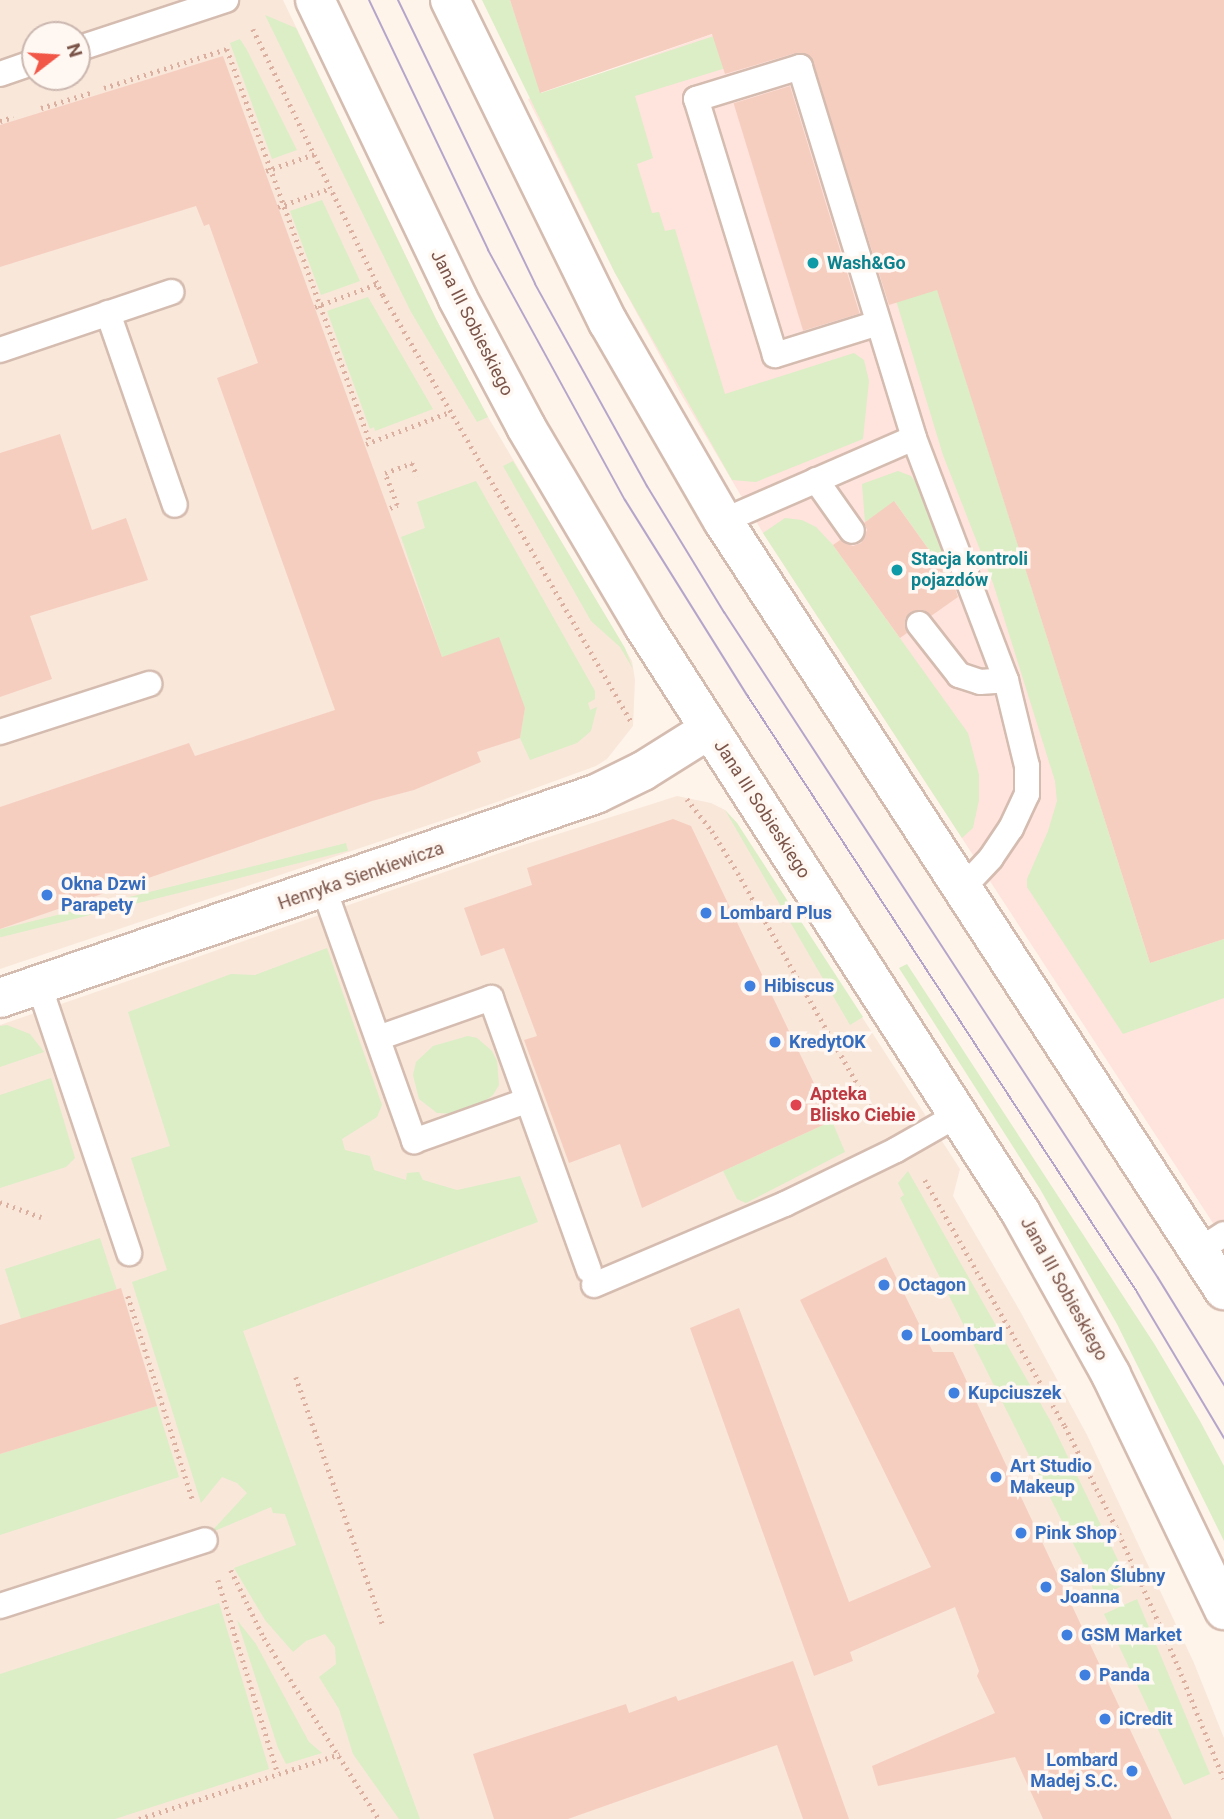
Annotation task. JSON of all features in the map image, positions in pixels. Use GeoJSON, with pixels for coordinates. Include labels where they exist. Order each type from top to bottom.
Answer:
{"type":"FeatureCollection","features":[{"type":"Feature","properties":{"kind":"main road","name":"Jana III Sobieskiego"},"geometry":{"type":"LineString","coordinates":[[315,0],[457,297],[526,427],[643,625],[1021,1213],[1111,1375],[1224,1610]]}},
{"type":"Feature","properties":{"kind":"main road"},"geometry":{"type":"LineString","coordinates":[[450,0],[608,322],[723,521],[962,889],[1211,1242],[1224,1290]]}},
{"type":"Feature","properties":{"kind":"main road","name":"Henryka Sienkiewicza"},"geometry":{"type":"LineString","coordinates":[[0,998],[324,889],[605,790],[710,729]]}},
{"type":"Feature","properties":{"kind":"lane"},"geometry":{"type":"LineString","coordinates":[[91,44],[226,0]]}},
{"type":"Feature","properties":{"kind":"lane"},"geometry":{"type":"LineString","coordinates":[[0,74],[21,67]]}},
{"type":"Feature","properties":{"kind":"lane"},"geometry":{"type":"LineString","coordinates":[[878,323],[775,355],[696,99],[800,67],[914,438],[1006,680],[1027,766],[1027,794],[1011,828],[990,858],[962,889]]}},
{"type":"Feature","properties":{"kind":"lane"},"geometry":{"type":"LineString","coordinates":[[0,351],[171,292]]}},
{"type":"Feature","properties":{"kind":"lane"},"geometry":{"type":"LineString","coordinates":[[108,313],[175,505]]}},
{"type":"Feature","properties":{"kind":"lane"},"geometry":{"type":"LineString","coordinates":[[723,521],[914,438]]}},
{"type":"Feature","properties":{"kind":"lane"},"geometry":{"type":"LineString","coordinates":[[816,480],[852,531]]}},
{"type":"Feature","properties":{"kind":"lane"},"geometry":{"type":"LineString","coordinates":[[919,624],[959,675],[980,681],[1006,680]]}},
{"type":"Feature","properties":{"kind":"lane"},"geometry":{"type":"LineString","coordinates":[[0,732],[149,684]]}},
{"type":"Feature","properties":{"kind":"lane"},"geometry":{"type":"LineString","coordinates":[[324,889],[414,1141],[526,1101]]}},
{"type":"Feature","properties":{"kind":"lane"},"geometry":{"type":"LineString","coordinates":[[39,985],[129,1253]]}},
{"type":"Feature","properties":{"kind":"lane"},"geometry":{"type":"LineString","coordinates":[[378,1038],[491,998],[591,1278],[785,1204],[896,1150],[959,1114]]}},
{"type":"Feature","properties":{"kind":"lane"},"geometry":{"type":"LineString","coordinates":[[0,1606],[205,1540]]}},
{"type":"Feature","properties":{"kind":"path"},"geometry":{"type":"LineString","coordinates":[[247,17],[377,284],[632,723]]}},
{"type":"Feature","properties":{"kind":"path"},"geometry":{"type":"LineString","coordinates":[[38,109],[227,49],[268,170],[368,443],[450,412]]}},
{"type":"Feature","properties":{"kind":"path"},"geometry":{"type":"LineString","coordinates":[[0,121],[25,113]]}},
{"type":"Feature","properties":{"kind":"path"},"geometry":{"type":"LineString","coordinates":[[268,170],[315,154]]}},
{"type":"Feature","properties":{"kind":"path"},"geometry":{"type":"LineString","coordinates":[[281,206],[331,188]]}},
{"type":"Feature","properties":{"kind":"path"},"geometry":{"type":"LineString","coordinates":[[318,306],[377,284]]}},
{"type":"Feature","properties":{"kind":"path"},"geometry":{"type":"LineString","coordinates":[[390,508],[397,505],[385,473],[412,463],[417,476]]}},
{"type":"Feature","properties":{"kind":"path"},"geometry":{"type":"LineString","coordinates":[[684,795],[712,831],[738,873],[896,1150],[920,1171],[1065,1426],[1130,1557],[1224,1779]]}},
{"type":"Feature","properties":{"kind":"path"},"geometry":{"type":"LineString","coordinates":[[0,1202],[41,1217]]}},
{"type":"Feature","properties":{"kind":"path"},"geometry":{"type":"LineString","coordinates":[[129,1253],[127,1291],[278,1774]]}},
{"type":"Feature","properties":{"kind":"path"},"geometry":{"type":"LineString","coordinates":[[296,1377],[383,1626]]}},
{"type":"Feature","properties":{"kind":"path"},"geometry":{"type":"LineString","coordinates":[[205,1540],[233,1572],[264,1638],[379,1819]]}},
{"type":"Feature","properties":{"kind":"path"},"geometry":{"type":"LineString","coordinates":[[139,1819],[340,1754]]}},
{"type":"Feature","properties":{"kind":"shaded area"},"geometry":{"type":"Polygon","coordinates":[[[0,0],[283,0],[436,319],[488,417],[632,661],[635,680],[633,726],[607,759],[596,766],[500,801],[0,969],[0,0]]]}},
{"type":"Feature","properties":{"kind":"shaded area"},"geometry":{"type":"Polygon","coordinates":[[[823,0],[1150,963],[1224,939],[1224,1240],[763,533],[678,389],[615,273],[528,99],[704,37],[823,0]]]}},
{"type":"Feature","properties":{"kind":"shaded area"},"geometry":{"type":"Polygon","coordinates":[[[677,796],[711,803],[725,810],[737,823],[960,1169],[953,1196],[1020,1311],[1087,1435],[1194,1663],[1224,1738],[1224,1819],[0,1819],[0,1025],[517,847],[677,796]]]}},
{"type":"Feature","properties":{"kind":"green space"},"geometry":{"type":"Polygon","coordinates":[[[482,0],[510,0],[541,93],[823,0],[934,279],[1150,963],[1224,939],[1224,998],[1123,1034],[1027,887],[1027,879],[1048,831],[1057,801],[1055,781],[993,583],[943,455],[817,40],[635,96],[653,158],[637,164],[652,213],[659,212],[665,231],[675,229],[725,394],[854,353],[864,360],[869,381],[863,439],[756,482],[732,480],[615,273],[482,0]]]}},
{"type":"Feature","properties":{"kind":"green space"},"geometry":{"type":"Polygon","coordinates":[[[265,15],[296,28],[436,319],[488,417],[477,422],[411,312],[265,15]]]}},
{"type":"Feature","properties":{"kind":"green space"},"geometry":{"type":"Polygon","coordinates":[[[240,39],[297,150],[272,159],[230,43],[240,39]]]}},
{"type":"Feature","properties":{"kind":"green space"},"geometry":{"type":"Polygon","coordinates":[[[322,200],[360,281],[321,295],[290,211],[322,200]]]}},
{"type":"Feature","properties":{"kind":"green space"},"geometry":{"type":"Polygon","coordinates":[[[368,297],[433,409],[375,431],[374,427],[370,429],[327,311],[368,297]]]}},
{"type":"Feature","properties":{"kind":"green space"},"geometry":{"type":"Polygon","coordinates":[[[513,461],[625,648],[633,669],[620,647],[591,621],[503,466],[513,461]]]}},
{"type":"Feature","properties":{"kind":"green space"},"geometry":{"type":"Polygon","coordinates":[[[898,471],[911,476],[918,485],[961,595],[895,502],[865,522],[862,484],[898,471]]]}},
{"type":"Feature","properties":{"kind":"green space"},"geometry":{"type":"Polygon","coordinates":[[[476,481],[595,691],[595,699],[588,703],[590,710],[597,707],[591,731],[577,743],[530,760],[520,738],[525,708],[442,657],[401,537],[425,528],[417,502],[476,481]]]}},
{"type":"Feature","properties":{"kind":"green space"},"geometry":{"type":"Polygon","coordinates":[[[785,518],[802,520],[816,527],[833,545],[968,733],[979,775],[979,800],[973,828],[962,838],[763,533],[785,518]]]}},
{"type":"Feature","properties":{"kind":"green space"},"geometry":{"type":"Polygon","coordinates":[[[725,810],[737,823],[863,1017],[850,1025],[725,810]]]}},
{"type":"Feature","properties":{"kind":"green space"},"geometry":{"type":"Polygon","coordinates":[[[346,843],[348,851],[1,937],[0,929],[346,843]]]}},
{"type":"Feature","properties":{"kind":"green space"},"geometry":{"type":"Polygon","coordinates":[[[327,948],[382,1105],[377,1117],[342,1139],[345,1150],[370,1156],[374,1170],[406,1180],[407,1173],[419,1172],[423,1180],[457,1190],[520,1176],[538,1222],[243,1331],[420,1819],[399,1819],[353,1754],[339,1709],[319,1677],[336,1664],[335,1647],[325,1634],[306,1641],[293,1652],[265,1620],[234,1568],[296,1545],[285,1514],[273,1513],[271,1507],[210,1533],[247,1493],[237,1483],[222,1477],[201,1503],[132,1282],[167,1270],[131,1158],[170,1146],[128,1012],[231,974],[255,975],[327,948]]]}},
{"type":"Feature","properties":{"kind":"green space"},"geometry":{"type":"Polygon","coordinates":[[[907,964],[1155,1345],[1200,1421],[1224,1466],[1224,1541],[1117,1324],[1040,1189],[899,968],[907,964]]]}},
{"type":"Feature","properties":{"kind":"green space"},"geometry":{"type":"Polygon","coordinates":[[[7,1025],[30,1034],[44,1052],[0,1067],[0,1026],[7,1025]]]}},
{"type":"Feature","properties":{"kind":"green space"},"geometry":{"type":"Polygon","coordinates":[[[468,1036],[477,1038],[492,1051],[497,1061],[499,1085],[493,1095],[482,1103],[457,1114],[437,1113],[419,1099],[413,1075],[416,1062],[433,1046],[468,1036]]]}},
{"type":"Feature","properties":{"kind":"green space"},"geometry":{"type":"Polygon","coordinates":[[[51,1078],[75,1158],[66,1167],[0,1188],[0,1095],[51,1078]]]}},
{"type":"Feature","properties":{"kind":"green space"},"geometry":{"type":"Polygon","coordinates":[[[832,1121],[845,1152],[746,1203],[737,1199],[723,1171],[832,1121]]]}},
{"type":"Feature","properties":{"kind":"green space"},"geometry":{"type":"Polygon","coordinates":[[[908,1171],[1051,1422],[1129,1583],[1096,1598],[1086,1569],[900,1198],[904,1195],[898,1183],[908,1171]]]}},
{"type":"Feature","properties":{"kind":"green space"},"geometry":{"type":"Polygon","coordinates":[[[100,1238],[117,1289],[22,1320],[5,1269],[100,1238]]]}},
{"type":"Feature","properties":{"kind":"green space"},"geometry":{"type":"Polygon","coordinates":[[[157,1406],[179,1477],[0,1535],[0,1454],[157,1406]]]}},
{"type":"Feature","properties":{"kind":"green space"},"geometry":{"type":"Polygon","coordinates":[[[1137,1599],[1210,1774],[1184,1785],[1104,1614],[1137,1599]]]}},
{"type":"Feature","properties":{"kind":"green space"},"geometry":{"type":"Polygon","coordinates":[[[219,1603],[269,1769],[115,1819],[0,1819],[0,1674],[219,1603]]]}},
{"type":"Feature","properties":{"kind":"green space"},"geometry":{"type":"Polygon","coordinates":[[[237,1620],[256,1644],[309,1742],[322,1753],[286,1764],[278,1748],[237,1620]]]}},
{"type":"Feature","properties":{"kind":"building"},"geometry":{"type":"Polygon","coordinates":[[[510,0],[1224,0],[1224,939],[1150,963],[937,290],[889,305],[811,57],[796,53],[725,74],[712,34],[540,93],[510,0]]]}},
{"type":"Feature","properties":{"kind":"building"},"geometry":{"type":"Polygon","coordinates":[[[223,56],[442,657],[499,637],[525,708],[520,738],[477,752],[481,762],[414,790],[372,801],[0,929],[0,807],[189,743],[195,756],[335,710],[217,378],[258,363],[209,224],[204,226],[196,206],[0,267],[0,125],[223,56]]]}},
{"type":"Feature","properties":{"kind":"building","name":"Wash&Go"},"geometry":{"type":"Polygon","coordinates":[[[790,86],[860,314],[803,331],[734,103],[790,86]]]}},
{"type":"Feature","properties":{"kind":"building"},"geometry":{"type":"Polygon","coordinates":[[[60,434],[92,530],[126,518],[148,580],[30,616],[52,679],[0,697],[0,453],[60,434]]]}},
{"type":"Feature","properties":{"kind":"building","name":"Stacja kontroli pojazdów"},"geometry":{"type":"Polygon","coordinates":[[[894,501],[954,585],[958,597],[931,616],[924,610],[910,612],[905,619],[907,633],[900,638],[833,545],[840,540],[853,546],[861,543],[867,530],[864,523],[894,501]]]}},
{"type":"Feature","properties":{"kind":"building"},"geometry":{"type":"Polygon","coordinates":[[[673,819],[691,826],[832,1121],[642,1208],[620,1144],[569,1163],[524,1040],[537,1036],[504,948],[481,956],[464,908],[532,885],[527,868],[673,819]]]}},
{"type":"Feature","properties":{"kind":"building"},"geometry":{"type":"Polygon","coordinates":[[[886,1257],[933,1352],[953,1352],[1172,1819],[1043,1819],[1015,1757],[878,1786],[872,1766],[995,1713],[977,1676],[979,1671],[955,1607],[850,1652],[853,1661],[814,1676],[690,1328],[739,1308],[849,1602],[931,1567],[800,1300],[886,1257]]]}},
{"type":"Feature","properties":{"kind":"building"},"geometry":{"type":"Polygon","coordinates":[[[121,1288],[157,1406],[0,1454],[0,1325],[121,1288]]]}},
{"type":"Feature","properties":{"kind":"building"},"geometry":{"type":"Polygon","coordinates":[[[793,1661],[849,1819],[803,1819],[777,1745],[568,1819],[494,1819],[473,1754],[626,1704],[629,1713],[676,1696],[678,1701],[793,1661]]]}},
{"type":"Feature","properties":{"kind":"tram line"},"geometry":{"type":"LineString","coordinates":[[369,0],[488,250],[625,500],[747,695],[1137,1292],[1224,1438]]}},
{"type":"Feature","properties":{"kind":"tram line"},"geometry":{"type":"LineString","coordinates":[[398,0],[535,284],[647,486],[724,612],[1158,1278],[1224,1385]]}},
{"type":"Feature","properties":{"kind":"place","name":"Wash&Go"},"geometry":{"type":"Point","coordinates":[813,263]}},
{"type":"Feature","properties":{"kind":"place","name":"Stacja kontroli pojazdów"},"geometry":{"type":"Point","coordinates":[897,570]}},
{"type":"Feature","properties":{"kind":"place","name":"Okna Dzwi Parapety"},"geometry":{"type":"Point","coordinates":[47,895]}},
{"type":"Feature","properties":{"kind":"place","name":"Lombard Plus"},"geometry":{"type":"Point","coordinates":[706,913]}},
{"type":"Feature","properties":{"kind":"place","name":"Hibiscus"},"geometry":{"type":"Point","coordinates":[750,986]}},
{"type":"Feature","properties":{"kind":"place","name":"KredytOK"},"geometry":{"type":"Point","coordinates":[775,1042]}},
{"type":"Feature","properties":{"kind":"place","name":"Apteka Blisko Ciebie"},"geometry":{"type":"Point","coordinates":[796,1105]}},
{"type":"Feature","properties":{"kind":"place","name":"Octagon"},"geometry":{"type":"Point","coordinates":[884,1285]}},
{"type":"Feature","properties":{"kind":"place","name":"Loombard"},"geometry":{"type":"Point","coordinates":[907,1335]}},
{"type":"Feature","properties":{"kind":"place","name":"Kupciuszek"},"geometry":{"type":"Point","coordinates":[954,1393]}},
{"type":"Feature","properties":{"kind":"place","name":"Art Studio Makeup"},"geometry":{"type":"Point","coordinates":[996,1477]}},
{"type":"Feature","properties":{"kind":"place","name":"Pink Shop"},"geometry":{"type":"Point","coordinates":[1021,1533]}},
{"type":"Feature","properties":{"kind":"place","name":"Salon Ślubny Joanna"},"geometry":{"type":"Point","coordinates":[1046,1587]}},
{"type":"Feature","properties":{"kind":"place","name":"GSM Market"},"geometry":{"type":"Point","coordinates":[1067,1635]}},
{"type":"Feature","properties":{"kind":"place","name":"Panda"},"geometry":{"type":"Point","coordinates":[1085,1675]}},
{"type":"Feature","properties":{"kind":"place","name":"iCredit"},"geometry":{"type":"Point","coordinates":[1105,1719]}},
{"type":"Feature","properties":{"kind":"place","name":"Lombard Madej S.C."},"geometry":{"type":"Point","coordinates":[1132,1771]}}]}
